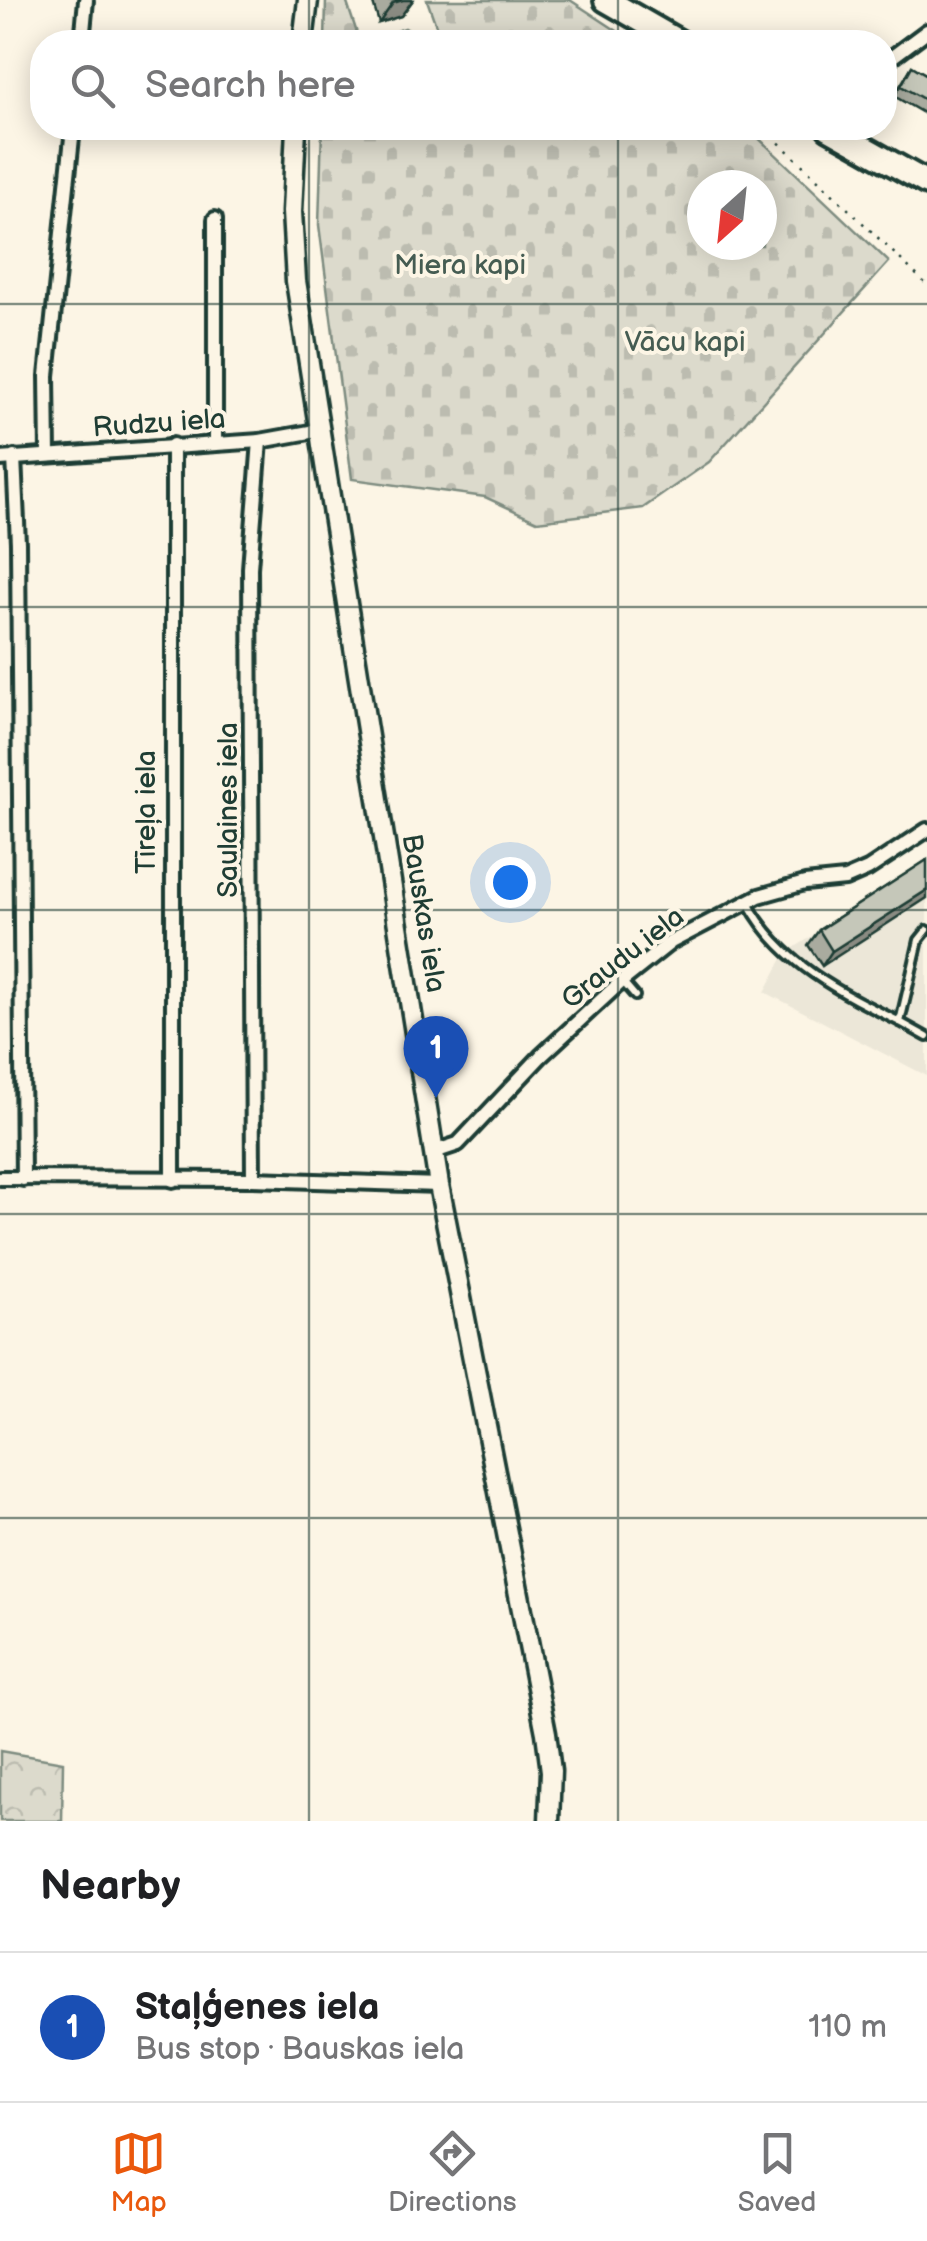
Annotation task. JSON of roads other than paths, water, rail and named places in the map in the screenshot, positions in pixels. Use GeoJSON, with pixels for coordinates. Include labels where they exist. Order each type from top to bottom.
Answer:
{"type":"FeatureCollection","features":[{"type":"Feature","properties":{"kind":"highway"},"geometry":{"type":"LineString","coordinates":[[606,0],[658,30]]}},
{"type":"Feature","properties":{"kind":"highway"},"geometry":{"type":"LineString","coordinates":[[850,140],[927,183]]}},
{"type":"Feature","properties":{"kind":"street"},"geometry":{"type":"LineString","coordinates":[[83,30],[86,0]]}},
{"type":"Feature","properties":{"kind":"street"},"geometry":{"type":"LineString","coordinates":[[304,30],[308,0]]}},
{"type":"Feature","properties":{"kind":"street"},"geometry":{"type":"LineString","coordinates":[[897,53],[927,31]]}},
{"type":"Feature","properties":{"kind":"street"},"geometry":{"type":"LineString","coordinates":[[48,455],[47,376],[72,140]]}},
{"type":"Feature","properties":{"kind":"street","name":"Bauskas iela"},"geometry":{"type":"LineString","coordinates":[[295,140],[292,212],[296,281],[439,1185],[546,1732],[551,1770],[549,1821]]}},
{"type":"Feature","properties":{"kind":"street"},"geometry":{"type":"LineString","coordinates":[[215,218],[215,444]]}},
{"type":"Feature","properties":{"kind":"street","name":"Rudzu iela"},"geometry":{"type":"LineString","coordinates":[[7,458],[260,441],[321,430]]}},
{"type":"Feature","properties":{"kind":"street","name":"Saulaines iela"},"geometry":{"type":"LineString","coordinates":[[253,1180],[250,568],[260,441]]}},
{"type":"Feature","properties":{"kind":"street","name":"Tīreļa iela"},"geometry":{"type":"LineString","coordinates":[[172,445],[173,1180]]}},
{"type":"Feature","properties":{"kind":"street"},"geometry":{"type":"LineString","coordinates":[[7,458],[18,543],[23,1178]]}},
{"type":"Feature","properties":{"kind":"street","name":"Graudu iela"},"geometry":{"type":"LineString","coordinates":[[434,1152],[458,1144],[536,1051],[671,942],[747,902],[805,883],[845,880],[927,830]]}},
{"type":"Feature","properties":{"kind":"street"},"geometry":{"type":"LineString","coordinates":[[0,1178],[439,1185]]}},
{"type":"Feature","properties":{"kind":"lane"},"geometry":{"type":"LineString","coordinates":[[747,902],[757,920],[808,973],[927,1037]]}},
{"type":"Feature","properties":{"kind":"lane"},"geometry":{"type":"LineString","coordinates":[[900,1022],[918,940],[927,930]]}},
{"type":"Feature","properties":{"kind":"lane"},"geometry":{"type":"LineString","coordinates":[[622,981],[635,996]]}},
{"type":"Feature","properties":{"kind":"place","name":"Staļģenes iela"},"geometry":{"type":"Point","coordinates":[436,1098]}},
{"type":"Feature","properties":{"kind":"park label","name":"Miera kapi"},"geometry":{"type":"Point","coordinates":[460,264]}},
{"type":"Feature","properties":{"kind":"park label","name":"Vācu kapi"},"geometry":{"type":"Point","coordinates":[685,341]}}]}
